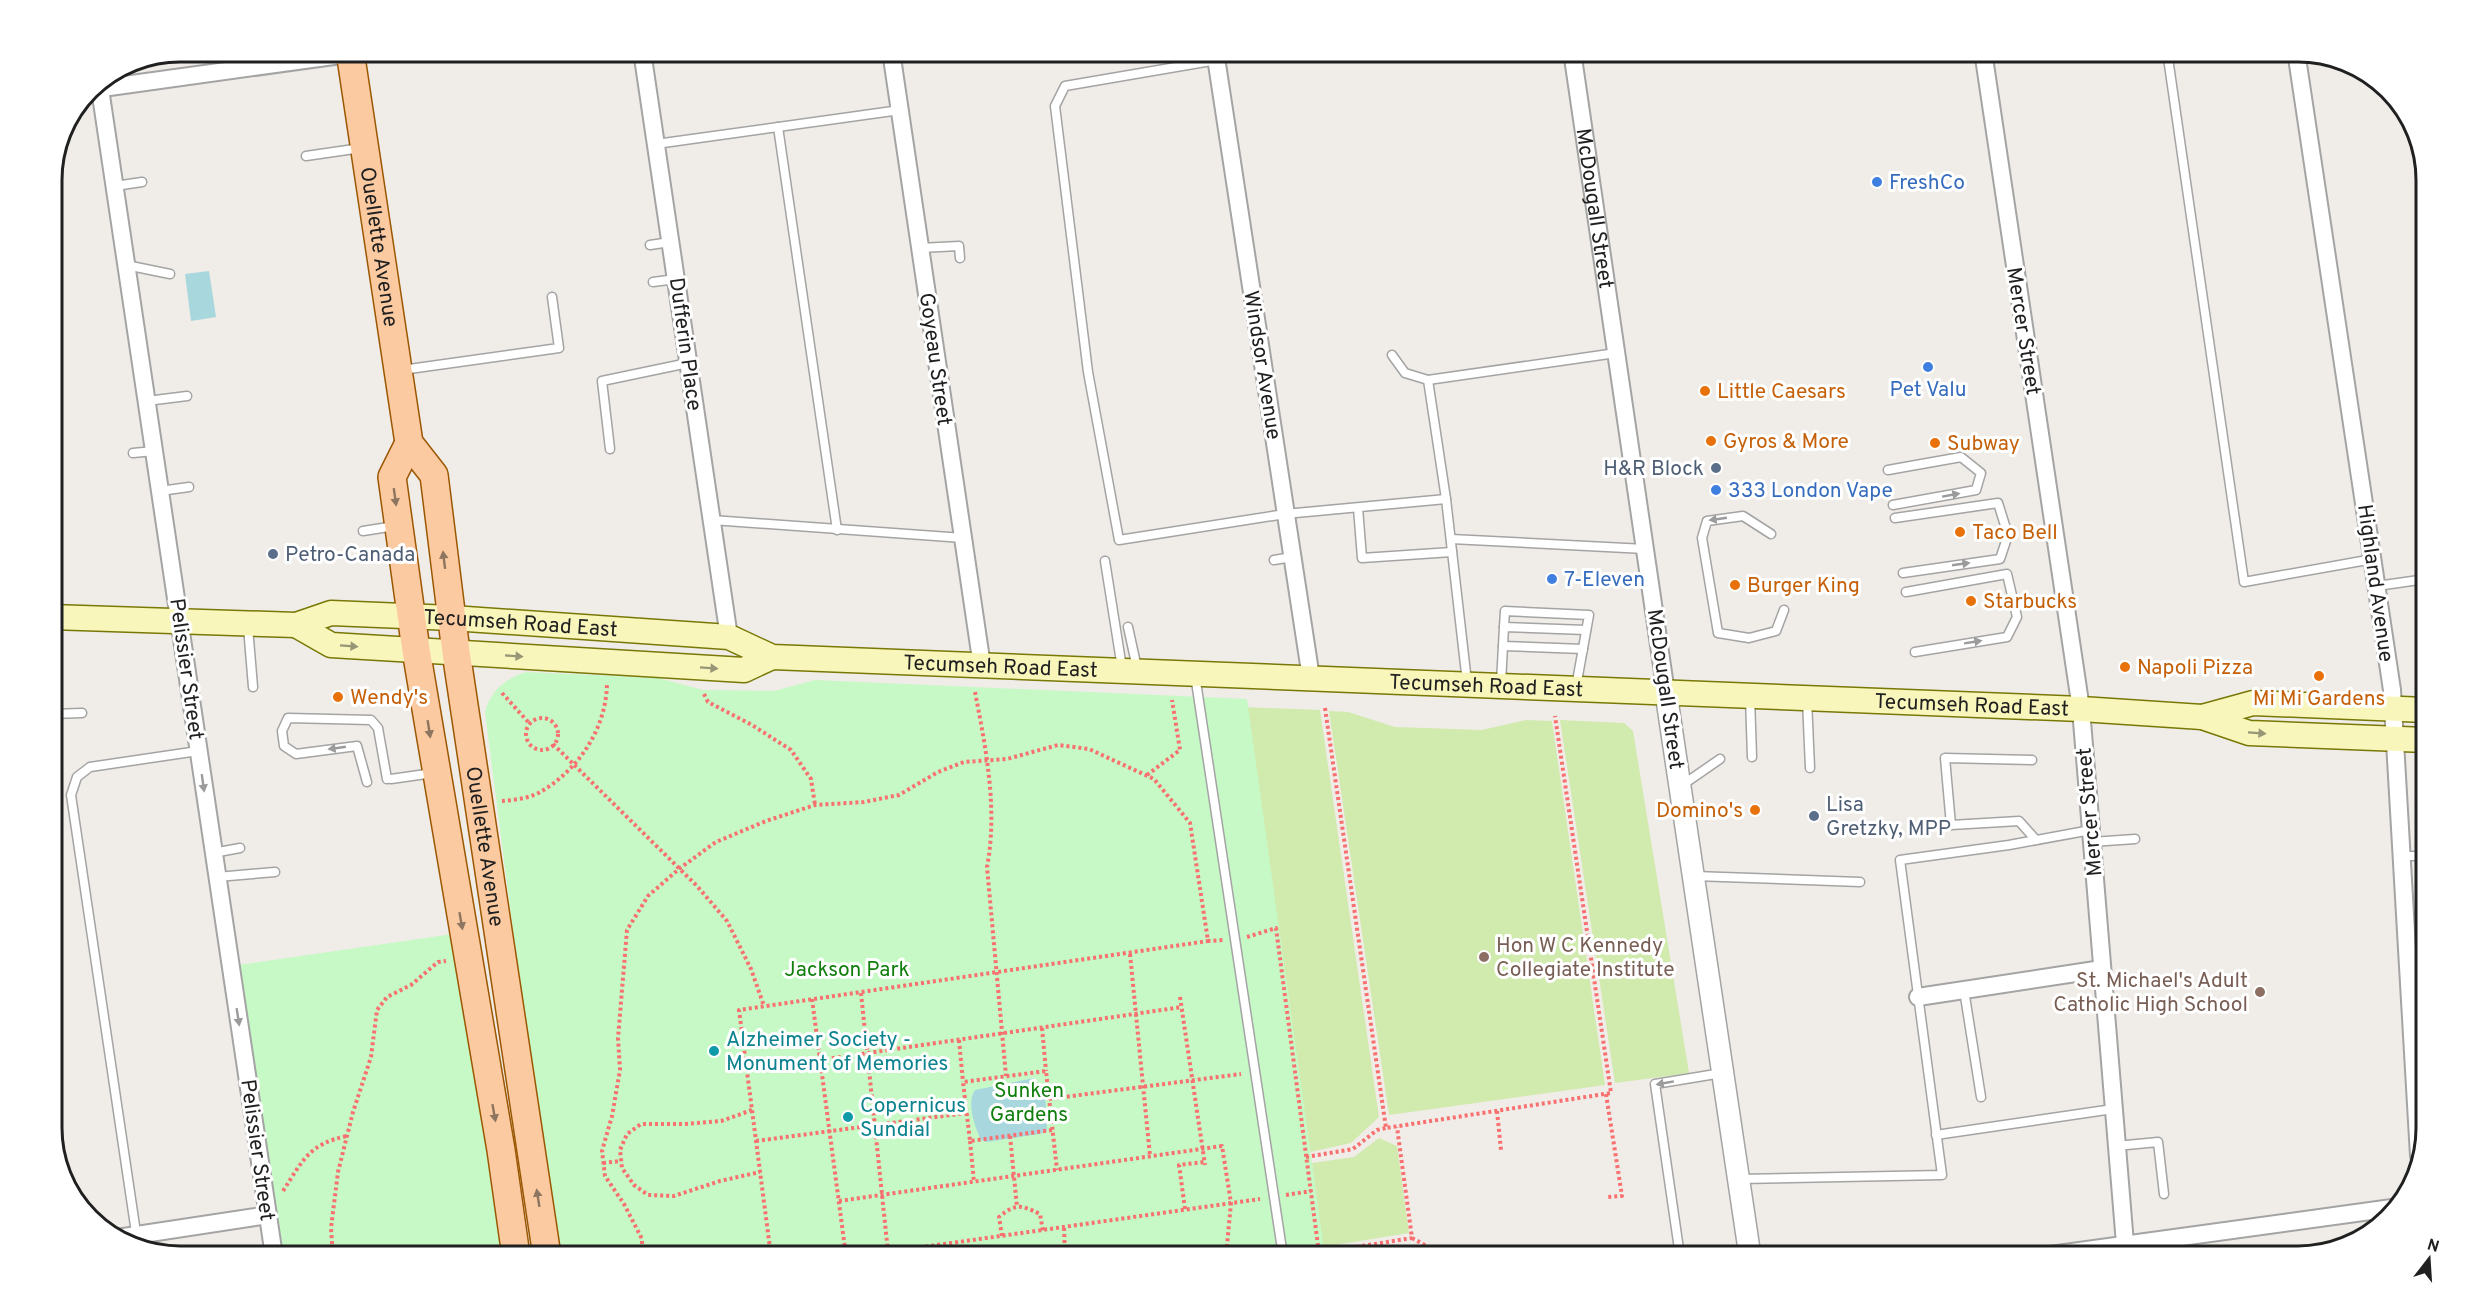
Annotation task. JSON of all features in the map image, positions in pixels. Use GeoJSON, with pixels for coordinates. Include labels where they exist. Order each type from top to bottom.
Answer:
{"type":"FeatureCollection","features":[{"type":"Feature","properties":{"kind":"main road","name":"Ouellette Avenue"},"geometry":{"type":"LineString","coordinates":[[358,62],[364,148],[409,443],[434,474],[456,652],[545,1246]]}},
{"type":"Feature","properties":{"kind":"main road","name":"Ouellette Avenue"},"geometry":{"type":"LineString","coordinates":[[409,443],[392,477],[416,650],[501,1150],[515,1246]]}},
{"type":"Feature","properties":{"kind":"main road","name":"Tecumseh Road East"},"geometry":{"type":"LineString","coordinates":[[296,625],[331,613],[452,618],[729,637],[772,657],[2081,710],[2202,717],[2249,733],[2416,740]]}},
{"type":"Feature","properties":{"kind":"main road"},"geometry":{"type":"LineString","coordinates":[[62,617],[296,625]]}},
{"type":"Feature","properties":{"kind":"main road","name":"Tecumseh Road East"},"geometry":{"type":"LineString","coordinates":[[296,625],[331,645],[744,670],[772,657]]}},
{"type":"Feature","properties":{"kind":"main road","name":"Tecumseh Road East"},"geometry":{"type":"LineString","coordinates":[[2202,717],[2253,703],[2416,709]]}},
{"type":"Feature","properties":{"kind":"street"},"geometry":{"type":"LineString","coordinates":[[109,85],[282,62]]}},
{"type":"Feature","properties":{"kind":"street","name":"Dufferin Place"},"geometry":{"type":"LineString","coordinates":[[644,62],[729,637]]}},
{"type":"Feature","properties":{"kind":"street","name":"Goyeau Street"},"geometry":{"type":"LineString","coordinates":[[893,62],[982,666]]}},
{"type":"Feature","properties":{"kind":"street","name":"Windsor Avenue"},"geometry":{"type":"LineString","coordinates":[[1217,62],[1311,678]]}},
{"type":"Feature","properties":{"kind":"street","name":"McDougall Street"},"geometry":{"type":"LineString","coordinates":[[1574,62],[1748,1246]]}},
{"type":"Feature","properties":{"kind":"street","name":"Mercer Street"},"geometry":{"type":"LineString","coordinates":[[1985,62],[2081,710],[2125,1246]]}},
{"type":"Feature","properties":{"kind":"street","name":"Highland Avenue"},"geometry":{"type":"LineString","coordinates":[[2298,62],[2377,586],[2393,708],[2416,1104]]}},
{"type":"Feature","properties":{"kind":"street","name":"Pelissier Street"},"geometry":{"type":"LineString","coordinates":[[97,95],[147,401],[273,1246]]}},
{"type":"Feature","properties":{"kind":"street"},"geometry":{"type":"LineString","coordinates":[[1918,997],[2102,969]]}},
{"type":"Feature","properties":{"kind":"street"},"geometry":{"type":"LineString","coordinates":[[2150,1246],[2381,1210]]}},
{"type":"Feature","properties":{"kind":"street"},"geometry":{"type":"LineString","coordinates":[[145,1239],[268,1215]]}},
{"type":"Feature","properties":{"kind":"lane"},"geometry":{"type":"LineString","coordinates":[[1186,62],[1065,86],[1055,106],[1088,372],[1119,540],[1285,514],[1446,499]]}},
{"type":"Feature","properties":{"kind":"lane"},"geometry":{"type":"LineString","coordinates":[[2169,62],[2244,582],[2373,559]]}},
{"type":"Feature","properties":{"kind":"lane"},"geometry":{"type":"LineString","coordinates":[[656,144],[900,110]]}},
{"type":"Feature","properties":{"kind":"lane"},"geometry":{"type":"LineString","coordinates":[[778,127],[837,530]]}},
{"type":"Feature","properties":{"kind":"lane"},"geometry":{"type":"LineString","coordinates":[[306,156],[364,148]]}},
{"type":"Feature","properties":{"kind":"lane"},"geometry":{"type":"LineString","coordinates":[[114,186],[142,182]]}},
{"type":"Feature","properties":{"kind":"lane"},"geometry":{"type":"LineString","coordinates":[[650,245],[670,242]]}},
{"type":"Feature","properties":{"kind":"lane"},"geometry":{"type":"LineString","coordinates":[[920,248],[959,246],[960,258]]}},
{"type":"Feature","properties":{"kind":"lane"},"geometry":{"type":"LineString","coordinates":[[126,265],[170,274]]}},
{"type":"Feature","properties":{"kind":"lane"},"geometry":{"type":"LineString","coordinates":[[653,282],[676,279]]}},
{"type":"Feature","properties":{"kind":"lane"},"geometry":{"type":"LineString","coordinates":[[398,370],[559,348],[552,297]]}},
{"type":"Feature","properties":{"kind":"lane"},"geometry":{"type":"LineString","coordinates":[[1392,355],[1405,373],[1428,380],[1616,353]]}},
{"type":"Feature","properties":{"kind":"lane"},"geometry":{"type":"LineString","coordinates":[[610,449],[602,381],[688,363]]}},
{"type":"Feature","properties":{"kind":"lane"},"geometry":{"type":"LineString","coordinates":[[1428,380],[1446,499],[1468,685]]}},
{"type":"Feature","properties":{"kind":"lane"},"geometry":{"type":"LineString","coordinates":[[147,401],[187,396]]}},
{"type":"Feature","properties":{"kind":"lane"},"geometry":{"type":"LineString","coordinates":[[133,453],[154,451]]}},
{"type":"Feature","properties":{"kind":"lane"},"geometry":{"type":"LineString","coordinates":[[1888,471],[1961,457],[1981,472],[1976,490],[1893,505]]}},
{"type":"Feature","properties":{"kind":"lane"},"geometry":{"type":"LineString","coordinates":[[160,490],[189,486]]}},
{"type":"Feature","properties":{"kind":"lane"},"geometry":{"type":"LineString","coordinates":[[1895,518],[1998,503],[2008,535],[2000,559],[1903,573]]}},
{"type":"Feature","properties":{"kind":"lane"},"geometry":{"type":"LineString","coordinates":[[1358,508],[1362,558],[1452,552]]}},
{"type":"Feature","properties":{"kind":"lane"},"geometry":{"type":"LineString","coordinates":[[1771,534],[1743,516],[1707,521],[1702,538],[1718,633],[1749,638],[1776,631],[1785,610]]}},
{"type":"Feature","properties":{"kind":"lane"},"geometry":{"type":"LineString","coordinates":[[712,520],[963,538]]}},
{"type":"Feature","properties":{"kind":"lane"},"geometry":{"type":"LineString","coordinates":[[363,531],[399,526]]}},
{"type":"Feature","properties":{"kind":"lane"},"geometry":{"type":"LineString","coordinates":[[1451,539],[1645,549]]}},
{"type":"Feature","properties":{"kind":"lane"},"geometry":{"type":"LineString","coordinates":[[1274,560],[1292,557]]}},
{"type":"Feature","properties":{"kind":"lane"},"geometry":{"type":"LineString","coordinates":[[1105,561],[1130,672]]}},
{"type":"Feature","properties":{"kind":"lane"},"geometry":{"type":"LineString","coordinates":[[1906,592],[2007,574],[2017,617],[2007,637],[1915,652]]}},
{"type":"Feature","properties":{"kind":"lane"},"geometry":{"type":"LineString","coordinates":[[2377,586],[2415,581]]}},
{"type":"Feature","properties":{"kind":"lane"},"geometry":{"type":"LineString","coordinates":[[1501,687],[1505,611],[1589,615],[1575,690]]}},
{"type":"Feature","properties":{"kind":"lane"},"geometry":{"type":"LineString","coordinates":[[248,623],[253,687]]}},
{"type":"Feature","properties":{"kind":"lane"},"geometry":{"type":"LineString","coordinates":[[1128,627],[1130,672]]}},
{"type":"Feature","properties":{"kind":"lane"},"geometry":{"type":"LineString","coordinates":[[1504,627],[1586,630]]}},
{"type":"Feature","properties":{"kind":"lane"},"geometry":{"type":"LineString","coordinates":[[1503,646],[1583,649]]}},
{"type":"Feature","properties":{"kind":"lane"},"geometry":{"type":"LineString","coordinates":[[1195,674],[1281,1246]]}},
{"type":"Feature","properties":{"kind":"lane"},"geometry":{"type":"LineString","coordinates":[[1749,697],[1752,757]]}},
{"type":"Feature","properties":{"kind":"lane"},"geometry":{"type":"LineString","coordinates":[[1807,699],[1810,768]]}},
{"type":"Feature","properties":{"kind":"lane"},"geometry":{"type":"LineString","coordinates":[[62,714],[82,713]]}},
{"type":"Feature","properties":{"kind":"lane"},"geometry":{"type":"LineString","coordinates":[[367,782],[357,746],[296,754],[284,746],[282,731],[288,718],[371,720],[378,728],[389,779],[436,772]]}},
{"type":"Feature","properties":{"kind":"lane"},"geometry":{"type":"LineString","coordinates":[[136,1236],[71,795],[77,777],[90,767],[198,751]]}},
{"type":"Feature","properties":{"kind":"lane"},"geometry":{"type":"LineString","coordinates":[[2032,760],[1945,758],[1951,825],[2019,821],[2036,840]]}},
{"type":"Feature","properties":{"kind":"lane"},"geometry":{"type":"LineString","coordinates":[[1680,786],[1720,759]]}},
{"type":"Feature","properties":{"kind":"lane"},"geometry":{"type":"LineString","coordinates":[[1738,1179],[1942,1175],[1900,860],[2036,840],[2091,836],[2135,839]]}},
{"type":"Feature","properties":{"kind":"lane"},"geometry":{"type":"LineString","coordinates":[[213,853],[240,848]]}},
{"type":"Feature","properties":{"kind":"lane"},"geometry":{"type":"LineString","coordinates":[[2402,856],[2416,856]]}},
{"type":"Feature","properties":{"kind":"lane"},"geometry":{"type":"LineString","coordinates":[[217,877],[275,872]]}},
{"type":"Feature","properties":{"kind":"lane"},"geometry":{"type":"LineString","coordinates":[[1693,876],[1860,882]]}},
{"type":"Feature","properties":{"kind":"lane"},"geometry":{"type":"LineString","coordinates":[[2408,966],[2416,966]]}},
{"type":"Feature","properties":{"kind":"lane"},"geometry":{"type":"LineString","coordinates":[[1964,990],[1981,1096]]}},
{"type":"Feature","properties":{"kind":"lane"},"geometry":{"type":"LineString","coordinates":[[1679,1246],[1655,1084],[1723,1073]]}},
{"type":"Feature","properties":{"kind":"lane"},"geometry":{"type":"LineString","coordinates":[[1936,1134],[2113,1109]]}},
{"type":"Feature","properties":{"kind":"lane"},"geometry":{"type":"LineString","coordinates":[[2116,1146],[2158,1142],[2163,1194]]}},
{"type":"Feature","properties":{"kind":"path"},"geometry":{"type":"LineString","coordinates":[[502,801],[521,799],[541,792],[560,778],[589,746],[600,726],[607,698],[607,679]]}},
{"type":"Feature","properties":{"kind":"path"},"geometry":{"type":"LineString","coordinates":[[975,692],[987,760],[992,839],[987,867],[1006,1076]]}},
{"type":"Feature","properties":{"kind":"path"},"geometry":{"type":"LineString","coordinates":[[502,693],[530,724]]}},
{"type":"Feature","properties":{"kind":"path"},"geometry":{"type":"LineString","coordinates":[[704,694],[708,702],[752,725],[791,750],[811,779],[815,805]]}},
{"type":"Feature","properties":{"kind":"path"},"geometry":{"type":"LineString","coordinates":[[1147,776],[1180,750],[1172,700]]}},
{"type":"Feature","properties":{"kind":"path"},"geometry":{"type":"LineString","coordinates":[[1325,708],[1386,1128]]}},
{"type":"Feature","properties":{"kind":"path"},"geometry":{"type":"LineString","coordinates":[[1306,1157],[1353,1149],[1377,1130],[1386,1128],[1611,1093],[1556,716]]}},
{"type":"Feature","properties":{"kind":"path"},"geometry":{"type":"LineString","coordinates":[[544,718],[554,723],[558,732],[553,744],[543,750],[533,746],[527,738],[530,724],[544,718]]}},
{"type":"Feature","properties":{"kind":"path"},"geometry":{"type":"LineString","coordinates":[[553,744],[680,868],[727,921],[751,969],[764,1006]]}},
{"type":"Feature","properties":{"kind":"path"},"geometry":{"type":"LineString","coordinates":[[642,1246],[642,1239],[624,1204],[605,1176],[602,1151],[612,1116],[620,1070],[618,1038],[627,930],[648,896],[680,868],[716,842],[766,821],[815,805],[864,802],[899,795],[938,772],[964,762],[1007,759],[1058,745],[1089,749],[1154,779],[1190,823],[1208,941]]}},
{"type":"Feature","properties":{"kind":"path"},"geometry":{"type":"LineString","coordinates":[[1247,937],[1276,928],[1318,1246]]}},
{"type":"Feature","properties":{"kind":"path"},"geometry":{"type":"LineString","coordinates":[[770,1246],[739,1010],[1224,940]]}},
{"type":"Feature","properties":{"kind":"path"},"geometry":{"type":"LineString","coordinates":[[1130,954],[1150,1156]]}},
{"type":"Feature","properties":{"kind":"path"},"geometry":{"type":"LineString","coordinates":[[332,1246],[331,1228],[338,1172],[371,1057],[377,1010],[387,997],[411,985],[438,962],[449,961]]}},
{"type":"Feature","properties":{"kind":"path"},"geometry":{"type":"LineString","coordinates":[[861,993],[887,1246]]}},
{"type":"Feature","properties":{"kind":"path"},"geometry":{"type":"LineString","coordinates":[[1180,997],[1204,1164],[1179,1165],[1185,1209]]}},
{"type":"Feature","properties":{"kind":"path"},"geometry":{"type":"LineString","coordinates":[[812,999],[845,1246]]}},
{"type":"Feature","properties":{"kind":"path"},"geometry":{"type":"LineString","coordinates":[[820,1060],[1182,1007]]}},
{"type":"Feature","properties":{"kind":"path"},"geometry":{"type":"LineString","coordinates":[[1042,1028],[1057,1170]]}},
{"type":"Feature","properties":{"kind":"path"},"geometry":{"type":"LineString","coordinates":[[959,1040],[974,1182]]}},
{"type":"Feature","properties":{"kind":"path"},"geometry":{"type":"LineString","coordinates":[[963,1082],[1046,1071]]}},
{"type":"Feature","properties":{"kind":"path"},"geometry":{"type":"LineString","coordinates":[[1049,1099],[1240,1074]]}},
{"type":"Feature","properties":{"kind":"path"},"geometry":{"type":"LineString","coordinates":[[1606,1094],[1622,1196],[1608,1197]]}},
{"type":"Feature","properties":{"kind":"path"},"geometry":{"type":"LineString","coordinates":[[752,1110],[721,1121],[684,1125],[641,1124],[627,1134],[620,1150],[621,1161],[622,1168],[634,1185],[648,1195],[674,1196],[720,1180],[760,1172]]}},
{"type":"Feature","properties":{"kind":"path"},"geometry":{"type":"LineString","coordinates":[[1497,1111],[1501,1150]]}},
{"type":"Feature","properties":{"kind":"path"},"geometry":{"type":"LineString","coordinates":[[756,1141],[966,1113]]}},
{"type":"Feature","properties":{"kind":"path"},"geometry":{"type":"LineString","coordinates":[[1397,1127],[1412,1238]]}},
{"type":"Feature","properties":{"kind":"path"},"geometry":{"type":"LineString","coordinates":[[970,1142],[1052,1130]]}},
{"type":"Feature","properties":{"kind":"path"},"geometry":{"type":"LineString","coordinates":[[280,1195],[310,1152],[326,1140],[347,1136]]}},
{"type":"Feature","properties":{"kind":"path"},"geometry":{"type":"LineString","coordinates":[[1010,1136],[1017,1207]]}},
{"type":"Feature","properties":{"kind":"path"},"geometry":{"type":"LineString","coordinates":[[838,1201],[1222,1146],[1231,1203],[1227,1246]]}},
{"type":"Feature","properties":{"kind":"path"},"geometry":{"type":"LineString","coordinates":[[603,1163],[621,1161]]}},
{"type":"Feature","properties":{"kind":"path"},"geometry":{"type":"LineString","coordinates":[[1285,1196],[1311,1191]]}},
{"type":"Feature","properties":{"kind":"path"},"geometry":{"type":"LineString","coordinates":[[931,1246],[1259,1199]]}},
{"type":"Feature","properties":{"kind":"path"},"geometry":{"type":"LineString","coordinates":[[1002,1236],[999,1217],[1010,1208],[1023,1206],[1040,1214],[1043,1231]]}},
{"type":"Feature","properties":{"kind":"path"},"geometry":{"type":"LineString","coordinates":[[1064,1228],[1065,1246]]}},
{"type":"Feature","properties":{"kind":"path"},"geometry":{"type":"LineString","coordinates":[[1372,1246],[1412,1238],[1427,1246]]}},
{"type":"Feature","properties":{"kind":"green space","name":"Jackson Park"},"geometry":{"type":"Polygon","coordinates":[[[526,672],[658,678],[703,690],[774,691],[815,680],[1247,699],[1324,1246],[559,1246],[514,938],[485,712],[491,697],[500,686],[526,672]]]}},
{"type":"Feature","properties":{"kind":"green space"},"geometry":{"type":"Polygon","coordinates":[[[1216,706],[1320,710],[1379,1117],[1351,1143],[1310,1152],[1278,926],[1216,706]]]}},
{"type":"Feature","properties":{"kind":"green space"},"geometry":{"type":"Polygon","coordinates":[[[1329,711],[1348,712],[1395,727],[1482,730],[1526,720],[1552,721],[1605,1085],[1389,1115],[1329,711]]]}},
{"type":"Feature","properties":{"kind":"green space"},"geometry":{"type":"Polygon","coordinates":[[[1560,720],[1624,723],[1633,731],[1689,1073],[1615,1083],[1560,720]]]}},
{"type":"Feature","properties":{"kind":"green space"},"geometry":{"type":"Polygon","coordinates":[[[453,934],[501,1246],[282,1246],[239,965],[453,934]]]}},
{"type":"Feature","properties":{"kind":"green space"},"geometry":{"type":"Polygon","coordinates":[[[1379,1138],[1397,1146],[1409,1233],[1323,1246],[1312,1163],[1354,1157],[1379,1138]]]}},
{"type":"Feature","properties":{"kind":"water"},"geometry":{"type":"Polygon","coordinates":[[[209,271],[216,317],[191,321],[185,274],[209,271]]]}},
{"type":"Feature","properties":{"kind":"water"},"geometry":{"type":"Polygon","coordinates":[[[1034,1078],[1045,1093],[1047,1131],[987,1142],[981,1140],[971,1108],[972,1095],[975,1090],[1034,1078]]]}},
{"type":"Feature","properties":{"kind":"place","name":"FreshCo"},"geometry":{"type":"Point","coordinates":[1877,182]}},
{"type":"Feature","properties":{"kind":"place","name":"Pet Valu"},"geometry":{"type":"Point","coordinates":[1928,367]}},
{"type":"Feature","properties":{"kind":"place","name":"Little Caesars"},"geometry":{"type":"Point","coordinates":[1705,391]}},
{"type":"Feature","properties":{"kind":"place","name":"Gyros & More"},"geometry":{"type":"Point","coordinates":[1711,441]}},
{"type":"Feature","properties":{"kind":"place","name":"Subway"},"geometry":{"type":"Point","coordinates":[1935,443]}},
{"type":"Feature","properties":{"kind":"place","name":"H&R Block"},"geometry":{"type":"Point","coordinates":[1716,468]}},
{"type":"Feature","properties":{"kind":"place","name":"333 London Vape"},"geometry":{"type":"Point","coordinates":[1716,490]}},
{"type":"Feature","properties":{"kind":"place","name":"Taco Bell"},"geometry":{"type":"Point","coordinates":[1960,532]}},
{"type":"Feature","properties":{"kind":"place","name":"Petro-Canada"},"geometry":{"type":"Point","coordinates":[273,554]}},
{"type":"Feature","properties":{"kind":"place","name":"7-Eleven"},"geometry":{"type":"Point","coordinates":[1552,579]}},
{"type":"Feature","properties":{"kind":"place","name":"Burger King"},"geometry":{"type":"Point","coordinates":[1735,585]}},
{"type":"Feature","properties":{"kind":"place","name":"Starbucks"},"geometry":{"type":"Point","coordinates":[1971,601]}},
{"type":"Feature","properties":{"kind":"place","name":"Napoli Pizza"},"geometry":{"type":"Point","coordinates":[2125,667]}},
{"type":"Feature","properties":{"kind":"place","name":"Mi Mi Gardens"},"geometry":{"type":"Point","coordinates":[2319,676]}},
{"type":"Feature","properties":{"kind":"place","name":"Wendy's"},"geometry":{"type":"Point","coordinates":[338,697]}},
{"type":"Feature","properties":{"kind":"place","name":"Domino's"},"geometry":{"type":"Point","coordinates":[1755,810]}},
{"type":"Feature","properties":{"kind":"place","name":"Lisa Gretzky, MPP"},"geometry":{"type":"Point","coordinates":[1814,816]}},
{"type":"Feature","properties":{"kind":"place","name":"Hon W C Kennedy Collegiate Institute"},"geometry":{"type":"Point","coordinates":[1484,957]}},
{"type":"Feature","properties":{"kind":"place","name":"St. Michael's Adult Catholic High School"},"geometry":{"type":"Point","coordinates":[2260,992]}},
{"type":"Feature","properties":{"kind":"place","name":"Alzheimer Society - Monument of Memories"},"geometry":{"type":"Point","coordinates":[714,1051]}},
{"type":"Feature","properties":{"kind":"place","name":"Copernicus Sundial"},"geometry":{"type":"Point","coordinates":[848,1117]}},
{"type":"Feature","properties":{"kind":"park label","name":"Sunken Gardens"},"geometry":{"type":"Point","coordinates":[1029,1102]}}]}
